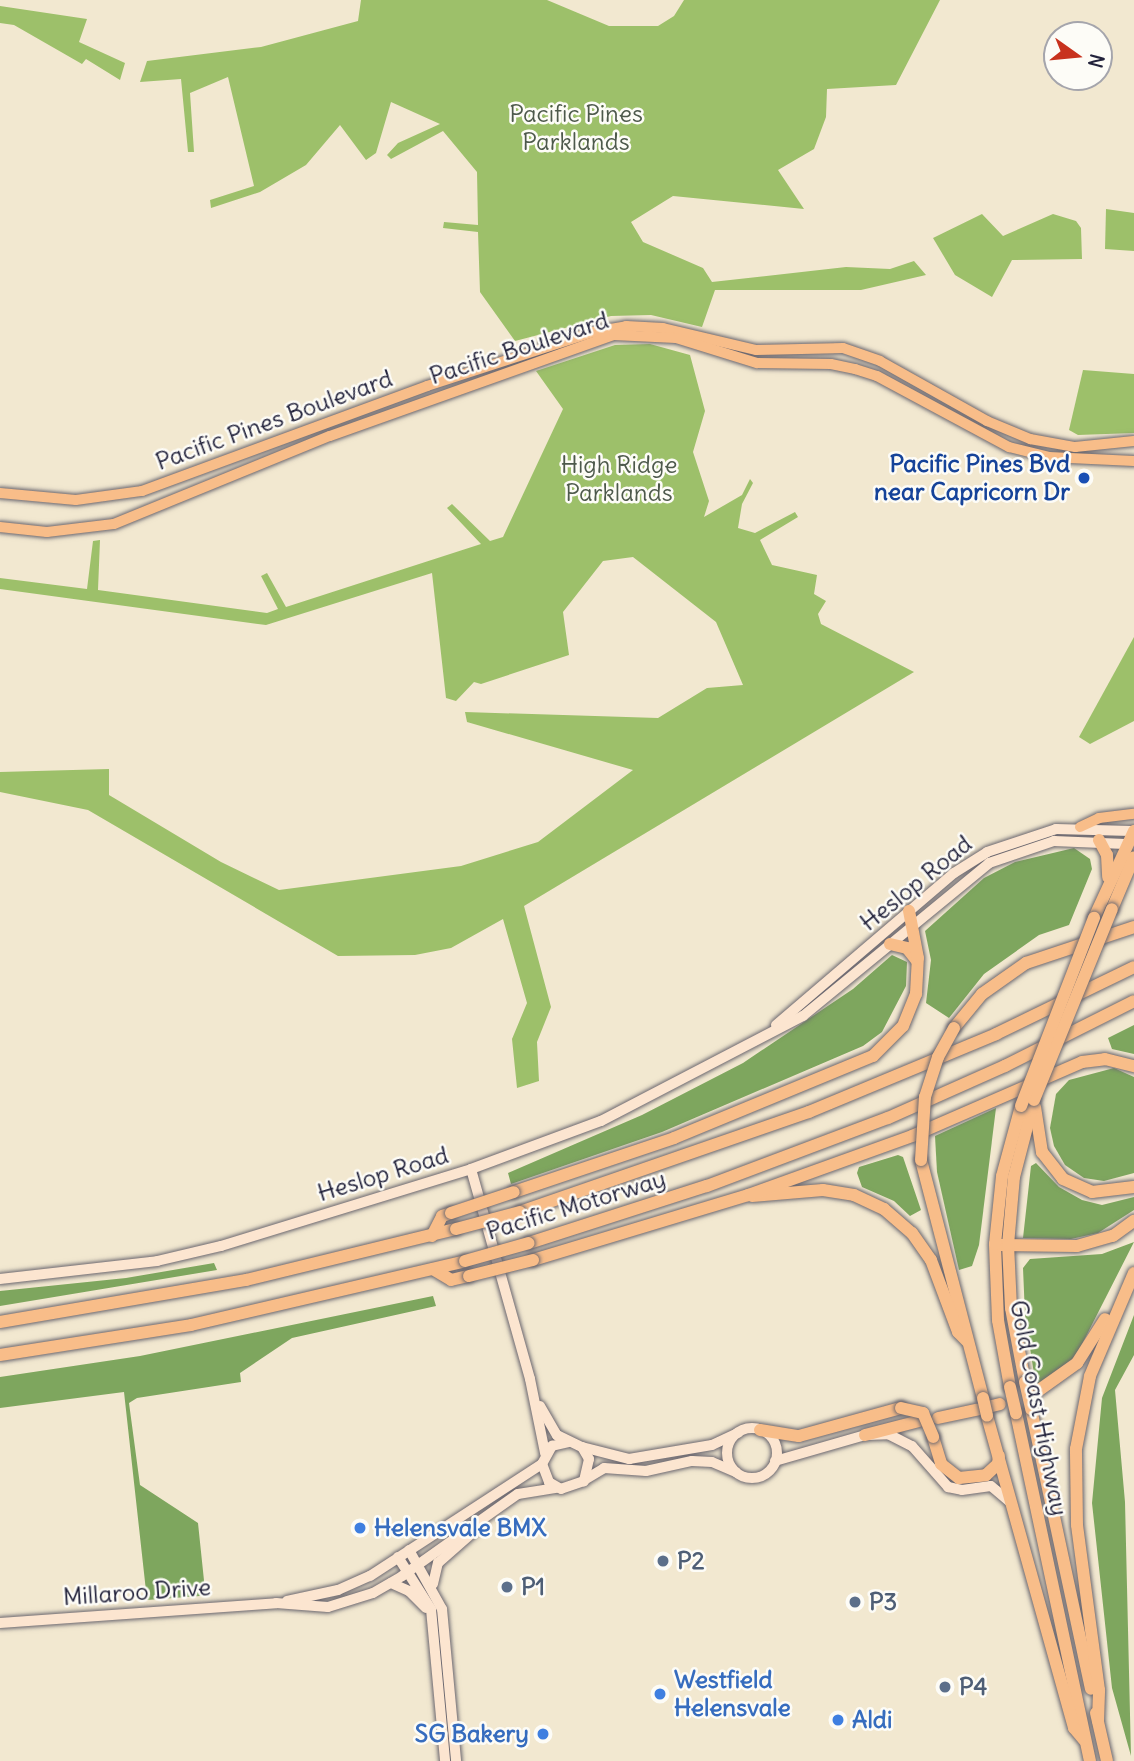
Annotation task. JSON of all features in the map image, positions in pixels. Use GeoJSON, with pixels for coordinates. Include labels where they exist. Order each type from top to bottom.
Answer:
{"type":"FeatureCollection","features":[{"type":"Feature","properties":{"kind":"highway","name":"Gold Coast Highway"},"geometry":{"type":"LineString","coordinates":[[1090,1761],[1010,1387],[997,1310],[1002,1176],[1021,1106],[1108,884],[1130,844],[1133,828]]}},
{"type":"Feature","properties":{"kind":"highway"},"geometry":{"type":"LineString","coordinates":[[1099,840],[1107,855],[1108,884]]}},
{"type":"Feature","properties":{"kind":"highway","name":"Gold Coast Highway"},"geometry":{"type":"LineString","coordinates":[[1107,1761],[1025,1382],[1001,1245],[1014,1177],[1034,1100],[1133,862]]}},
{"type":"Feature","properties":{"kind":"highway"},"geometry":{"type":"LineString","coordinates":[[432,1236],[442,1216],[674,1138],[862,1063],[882,1049],[903,1026],[916,994],[919,965],[909,911]]}},
{"type":"Feature","properties":{"kind":"highway"},"geometry":{"type":"LineString","coordinates":[[1087,1743],[1074,1728],[999,1456],[993,1405],[967,1341],[921,1160],[925,1097],[938,1057],[954,1028],[982,994],[1026,962],[1134,928]]}},
{"type":"Feature","properties":{"kind":"highway"},"geometry":{"type":"LineString","coordinates":[[890,944],[910,950],[919,965]]}},
{"type":"Feature","properties":{"kind":"highway","name":"Pacific Motorway"},"geometry":{"type":"LineString","coordinates":[[0,1322],[222,1285],[432,1236],[520,1212],[809,1112],[996,1034],[1134,967]]}},
{"type":"Feature","properties":{"kind":"highway","name":"Pacific Motorway"},"geometry":{"type":"LineString","coordinates":[[0,1355],[191,1325],[433,1269],[528,1243],[707,1186],[888,1118],[1005,1066],[1134,1001]]}},
{"type":"Feature","properties":{"kind":"highway"},"geometry":{"type":"LineString","coordinates":[[433,1269],[451,1280],[533,1260],[748,1195],[912,1136],[1082,1062],[1105,1059],[1134,1066]]}},
{"type":"Feature","properties":{"kind":"highway"},"geometry":{"type":"LineString","coordinates":[[1034,1100],[1037,1138],[1056,1173],[1092,1192],[1134,1187]]}},
{"type":"Feature","properties":{"kind":"highway"},"geometry":{"type":"LineString","coordinates":[[748,1195],[763,1198],[805,1190],[834,1191],[884,1209],[912,1233],[931,1260],[958,1332],[967,1341]]}},
{"type":"Feature","properties":{"kind":"highway"},"geometry":{"type":"LineString","coordinates":[[1001,1245],[1077,1246],[1113,1236],[1134,1221]]}},
{"type":"Feature","properties":{"kind":"highway"},"geometry":{"type":"LineString","coordinates":[[1098,1721],[1099,1690],[1077,1525],[1075,1466],[1090,1376],[1134,1273]]}},
{"type":"Feature","properties":{"kind":"highway"},"geometry":{"type":"LineString","coordinates":[[1035,1393],[1077,1363],[1123,1298]]}},
{"type":"Feature","properties":{"kind":"highway"},"geometry":{"type":"LineString","coordinates":[[938,1418],[993,1405]]}},
{"type":"Feature","properties":{"kind":"highway"},"geometry":{"type":"LineString","coordinates":[[760,1430],[799,1436],[901,1408],[923,1413],[941,1464],[959,1478],[986,1475],[998,1464],[999,1456]]}},
{"type":"Feature","properties":{"kind":"highway"},"geometry":{"type":"LineString","coordinates":[[865,1435],[919,1421]]}},
{"type":"Feature","properties":{"kind":"main road","name":"Pacific Pines Boulevard"},"geometry":{"type":"LineString","coordinates":[[0,492],[76,500],[142,491],[427,386],[593,332],[645,326],[680,331],[738,348],[827,346],[862,354],[987,421],[1030,439],[1075,447],[1134,441]]}},
{"type":"Feature","properties":{"kind":"main road","name":"Pacific Boulevard"},"geometry":{"type":"LineString","coordinates":[[0,527],[47,532],[114,524],[352,427],[614,335],[676,338],[757,363],[831,364],[855,369],[877,376],[1009,447],[1049,457],[1134,461]]}},
{"type":"Feature","properties":{"kind":"main road"},"geometry":{"type":"LineString","coordinates":[[1080,827],[1099,818],[1134,814]]}},
{"type":"Feature","properties":{"kind":"street","name":"Heslop Road"},"geometry":{"type":"LineString","coordinates":[[757,1041],[954,873],[1002,844],[1032,834],[1080,827],[1133,828]]}},
{"type":"Feature","properties":{"kind":"street","name":"Heslop Road"},"geometry":{"type":"LineString","coordinates":[[0,1279],[170,1258],[471,1169],[601,1121],[803,1016],[975,872],[1005,855],[1054,841],[1099,840],[1130,844]]}},
{"type":"Feature","properties":{"kind":"street"},"geometry":{"type":"LineString","coordinates":[[471,1169],[530,1379],[545,1453]]}},
{"type":"Feature","properties":{"kind":"street"},"geometry":{"type":"LineString","coordinates":[[530,1379],[544,1415],[557,1434],[582,1447],[629,1459],[714,1444],[738,1433],[760,1430],[775,1444],[775,1461]]}},
{"type":"Feature","properties":{"kind":"street"},"geometry":{"type":"LineString","coordinates":[[736,1472],[727,1452],[738,1433]]}},
{"type":"Feature","properties":{"kind":"street"},"geometry":{"type":"LineString","coordinates":[[570,1442],[551,1446],[545,1453],[542,1464],[548,1482],[557,1488],[568,1490],[604,1468],[646,1471],[692,1461],[712,1462],[757,1478],[775,1461],[798,1451],[865,1435],[899,1437],[918,1451],[946,1486],[959,1490],[992,1487],[1012,1506]]}},
{"type":"Feature","properties":{"kind":"street"},"geometry":{"type":"LineString","coordinates":[[582,1447],[590,1467],[584,1481]]}},
{"type":"Feature","properties":{"kind":"street","name":"Millaroo Drive"},"geometry":{"type":"LineString","coordinates":[[276,1603],[338,1590],[398,1557],[542,1464]]}},
{"type":"Feature","properties":{"kind":"street","name":"Millaroo Drive"},"geometry":{"type":"LineString","coordinates":[[0,1623],[276,1603],[328,1606],[391,1583],[518,1494],[557,1488]]}},
{"type":"Feature","properties":{"kind":"street"},"geometry":{"type":"LineString","coordinates":[[433,1589],[431,1576],[438,1563],[477,1530],[482,1519]]}},
{"type":"Feature","properties":{"kind":"street"},"geometry":{"type":"LineString","coordinates":[[409,1550],[442,1609],[456,1761]]}},
{"type":"Feature","properties":{"kind":"street"},"geometry":{"type":"LineString","coordinates":[[398,1557],[431,1614],[445,1761]]}},
{"type":"Feature","properties":{"kind":"street"},"geometry":{"type":"LineString","coordinates":[[391,1583],[409,1591],[431,1614]]}},
{"type":"Feature","properties":{"kind":"street"},"geometry":{"type":"LineString","coordinates":[[438,1684],[440,1660],[446,1653]]}},
{"type":"Feature","properties":{"kind":"green space","name":"Pacific Pines Parklands"},"geometry":{"type":"Polygon","coordinates":[[[361,0],[547,0],[609,26],[658,26],[674,16],[684,0],[940,0],[896,85],[827,89],[826,117],[814,149],[778,170],[804,209],[673,196],[631,222],[643,242],[703,268],[712,282],[846,267],[890,269],[914,261],[926,275],[861,290],[715,290],[702,327],[651,315],[611,316],[515,341],[480,292],[478,232],[443,228],[444,222],[478,225],[477,172],[443,131],[391,159],[387,155],[398,143],[440,124],[391,102],[376,153],[366,160],[340,125],[306,165],[260,192],[211,208],[210,200],[254,186],[228,77],[190,93],[194,152],[188,152],[181,79],[140,82],[147,61],[261,47],[358,21],[361,0]]]}},
{"type":"Feature","properties":{"kind":"green space"},"geometry":{"type":"Polygon","coordinates":[[[0,6],[87,19],[79,42],[125,63],[120,80],[86,59],[82,64],[14,25],[0,23],[0,6]]]}},
{"type":"Feature","properties":{"kind":"green space"},"geometry":{"type":"Polygon","coordinates":[[[1106,209],[1134,213],[1134,251],[1105,249],[1106,209]]]}},
{"type":"Feature","properties":{"kind":"green space"},"geometry":{"type":"Polygon","coordinates":[[[982,214],[1003,236],[1053,214],[1076,221],[1081,228],[1082,259],[1012,260],[992,297],[955,275],[933,238],[982,214]]]}},
{"type":"Feature","properties":{"kind":"green space","name":"High Ridge Parklands"},"geometry":{"type":"Polygon","coordinates":[[[650,344],[690,355],[705,411],[693,452],[709,501],[704,517],[742,495],[750,479],[753,483],[742,504],[738,528],[755,533],[795,512],[798,517],[760,540],[772,565],[817,575],[814,594],[826,601],[818,614],[821,624],[914,672],[524,906],[551,1007],[537,1042],[539,1081],[517,1088],[512,1039],[527,1003],[503,919],[451,948],[415,955],[338,956],[88,810],[0,792],[0,772],[109,769],[109,795],[221,862],[279,890],[461,866],[538,842],[633,770],[467,722],[465,712],[658,718],[707,688],[743,685],[716,622],[633,557],[603,561],[563,612],[569,655],[481,684],[474,682],[456,701],[446,698],[432,573],[266,625],[0,589],[0,578],[87,589],[93,541],[100,540],[98,590],[267,613],[278,609],[261,576],[267,573],[286,607],[481,544],[447,508],[452,504],[490,541],[503,537],[563,409],[536,371],[615,345],[650,344]]]}},
{"type":"Feature","properties":{"kind":"green space"},"geometry":{"type":"Polygon","coordinates":[[[1083,370],[1134,374],[1134,433],[1078,435],[1069,430],[1083,370]]]}},
{"type":"Feature","properties":{"kind":"green space"},"geometry":{"type":"Polygon","coordinates":[[[1134,637],[1134,721],[1090,744],[1079,737],[1134,637]]]}},
{"type":"Feature","properties":{"kind":"green space"},"geometry":{"type":"Polygon","coordinates":[[[1074,848],[1090,859],[1092,869],[1069,925],[1039,935],[984,974],[949,1018],[926,1003],[931,960],[925,931],[984,878],[1015,862],[1074,848]]]}},
{"type":"Feature","properties":{"kind":"green space"},"geometry":{"type":"Polygon","coordinates":[[[892,955],[907,962],[906,986],[882,1032],[863,1046],[662,1132],[511,1184],[508,1173],[642,1115],[743,1063],[853,989],[892,955]]]}},
{"type":"Feature","properties":{"kind":"green space"},"geometry":{"type":"Polygon","coordinates":[[[1134,1025],[1134,1054],[1112,1049],[1108,1038],[1134,1025]]]}},
{"type":"Feature","properties":{"kind":"green space"},"geometry":{"type":"Polygon","coordinates":[[[1114,1068],[1134,1077],[1134,1173],[1104,1181],[1084,1178],[1065,1165],[1054,1146],[1050,1128],[1056,1094],[1069,1080],[1114,1068]]]}},
{"type":"Feature","properties":{"kind":"green space"},"geometry":{"type":"Polygon","coordinates":[[[996,1108],[979,1245],[972,1266],[959,1270],[937,1172],[935,1136],[996,1108]]]}},
{"type":"Feature","properties":{"kind":"green space"},"geometry":{"type":"Polygon","coordinates":[[[898,1155],[903,1157],[921,1210],[910,1216],[894,1201],[862,1187],[857,1173],[859,1167],[898,1155]]]}},
{"type":"Feature","properties":{"kind":"green space"},"geometry":{"type":"Polygon","coordinates":[[[1036,1163],[1059,1187],[1082,1200],[1102,1205],[1134,1197],[1134,1210],[1098,1233],[1071,1239],[1023,1238],[1031,1166],[1036,1163]]]}},
{"type":"Feature","properties":{"kind":"green space"},"geometry":{"type":"Polygon","coordinates":[[[1134,1242],[1076,1356],[1036,1387],[1025,1315],[1023,1268],[1030,1259],[1102,1254],[1134,1242]]]}},
{"type":"Feature","properties":{"kind":"green space"},"geometry":{"type":"Polygon","coordinates":[[[214,1263],[217,1270],[0,1306],[0,1291],[126,1278],[214,1263]]]}},
{"type":"Feature","properties":{"kind":"green space"},"geometry":{"type":"Polygon","coordinates":[[[433,1296],[436,1306],[292,1338],[240,1373],[241,1382],[137,1398],[129,1403],[140,1485],[198,1523],[205,1590],[200,1596],[147,1600],[124,1392],[0,1408],[0,1377],[140,1356],[433,1296]]]}},
{"type":"Feature","properties":{"kind":"green space"},"geometry":{"type":"Polygon","coordinates":[[[1134,1315],[1134,1355],[1115,1390],[1125,1502],[1131,1756],[1112,1688],[1092,1503],[1102,1398],[1134,1315]]]}},
{"type":"Feature","properties":{"kind":"place","name":"Pacific Pines Bvd near Capricorn Dr"},"geometry":{"type":"Point","coordinates":[1084,478]}},
{"type":"Feature","properties":{"kind":"place","name":"Helensvale BMX"},"geometry":{"type":"Point","coordinates":[360,1528]}},
{"type":"Feature","properties":{"kind":"place","name":"P2"},"geometry":{"type":"Point","coordinates":[663,1561]}},
{"type":"Feature","properties":{"kind":"place","name":"P1"},"geometry":{"type":"Point","coordinates":[507,1587]}},
{"type":"Feature","properties":{"kind":"place","name":"P3"},"geometry":{"type":"Point","coordinates":[855,1602]}},
{"type":"Feature","properties":{"kind":"place","name":"P4"},"geometry":{"type":"Point","coordinates":[945,1687]}},
{"type":"Feature","properties":{"kind":"place","name":"Westfield Helensvale"},"geometry":{"type":"Point","coordinates":[660,1694]}},
{"type":"Feature","properties":{"kind":"place","name":"Aldi"},"geometry":{"type":"Point","coordinates":[838,1720]}},
{"type":"Feature","properties":{"kind":"place","name":"SG Bakery"},"geometry":{"type":"Point","coordinates":[543,1734]}}]}
